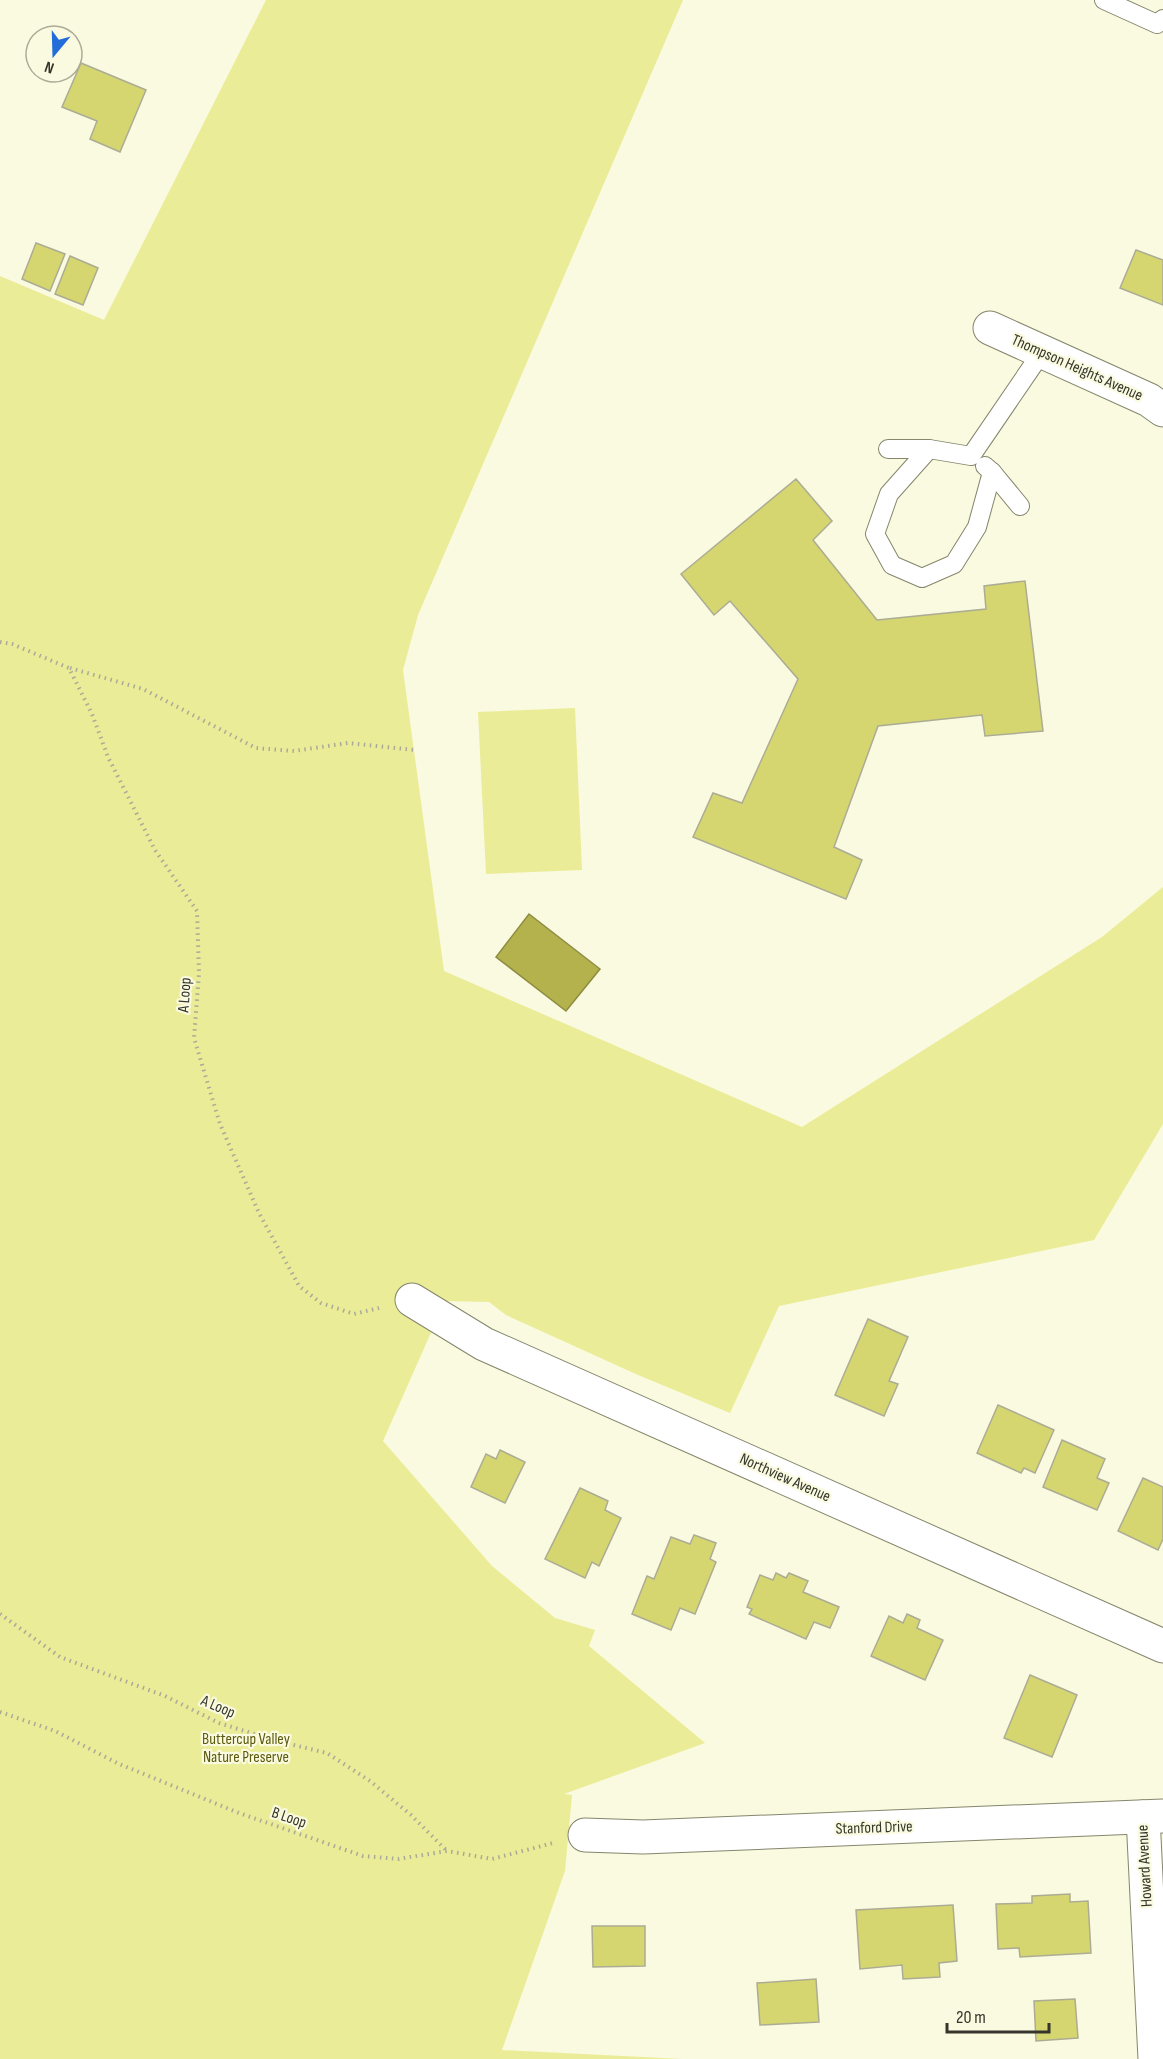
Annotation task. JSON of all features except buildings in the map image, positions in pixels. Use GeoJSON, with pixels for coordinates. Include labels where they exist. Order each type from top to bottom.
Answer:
{"type":"FeatureCollection","features":[{"type":"Feature","properties":{"kind":"street","name":"Thompson Heights Avenue"},"geometry":{"type":"LineString","coordinates":[[990,328],[1149,400],[1163,410]]}},
{"type":"Feature","properties":{"kind":"street","name":"Northview Avenue"},"geometry":{"type":"LineString","coordinates":[[412,1300],[484,1344],[1163,1646]]}},
{"type":"Feature","properties":{"kind":"street","name":"Stanford Drive"},"geometry":{"type":"LineString","coordinates":[[585,1835],[643,1837],[1153,1816]]}},
{"type":"Feature","properties":{"kind":"street","name":"Howard Avenue"},"geometry":{"type":"LineString","coordinates":[[1153,1816],[1155,2059]]}},
{"type":"Feature","properties":{"kind":"lane"},"geometry":{"type":"LineString","coordinates":[[1104,0],[1157,24],[1163,19]]}},
{"type":"Feature","properties":{"kind":"lane"},"geometry":{"type":"LineString","coordinates":[[971,456],[1042,352]]}},
{"type":"Feature","properties":{"kind":"lane"},"geometry":{"type":"LineString","coordinates":[[888,449],[929,449],[971,456],[992,472],[1020,506]]}},
{"type":"Feature","properties":{"kind":"lane"},"geometry":{"type":"LineString","coordinates":[[929,449],[889,494],[875,534],[892,565],[922,578],[954,564],[977,527],[992,472]]}},
{"type":"Feature","properties":{"kind":"path"},"geometry":{"type":"LineString","coordinates":[[0,642],[12,644],[69,668],[143,689],[256,748],[294,752],[348,743],[414,750]]}},
{"type":"Feature","properties":{"kind":"path","name":"A Loop"},"geometry":{"type":"LineString","coordinates":[[69,668],[92,714],[108,757],[155,850],[197,911],[199,973],[194,1038],[220,1124],[259,1213],[299,1286],[321,1304],[354,1314],[412,1300]]}},
{"type":"Feature","properties":{"kind":"path","name":"A Loop"},"geometry":{"type":"LineString","coordinates":[[0,1614],[60,1657],[165,1696],[219,1723],[327,1754],[411,1815],[447,1851]]}},
{"type":"Feature","properties":{"kind":"path","name":"B Loop"},"geometry":{"type":"LineString","coordinates":[[0,1712],[55,1731],[117,1763],[239,1813],[363,1856],[398,1859],[447,1851],[492,1859],[585,1835]]}},
{"type":"Feature","properties":{"kind":"green space","name":"Buttercup Valley Nature Preserve"},"geometry":{"type":"Polygon","coordinates":[[[266,0],[683,0],[418,615],[403,670],[444,971],[802,1127],[1102,937],[1163,887],[1163,1124],[1094,1240],[779,1306],[730,1413],[638,1375],[506,1315],[489,1302],[445,1301],[383,1441],[492,1566],[555,1618],[595,1630],[589,1646],[705,1743],[564,1794],[572,1795],[565,1871],[502,2050],[682,2059],[0,2059],[0,276],[104,320],[266,0]]]}},
{"type":"Feature","properties":{"kind":"green space"},"geometry":{"type":"Polygon","coordinates":[[[575,708],[582,870],[486,874],[478,712],[575,708]]]}},
{"type":"Feature","properties":{"kind":"shaded area"},"geometry":{"type":"Polygon","coordinates":[[[529,914],[600,969],[566,1011],[496,957],[529,914]]]}}]}
